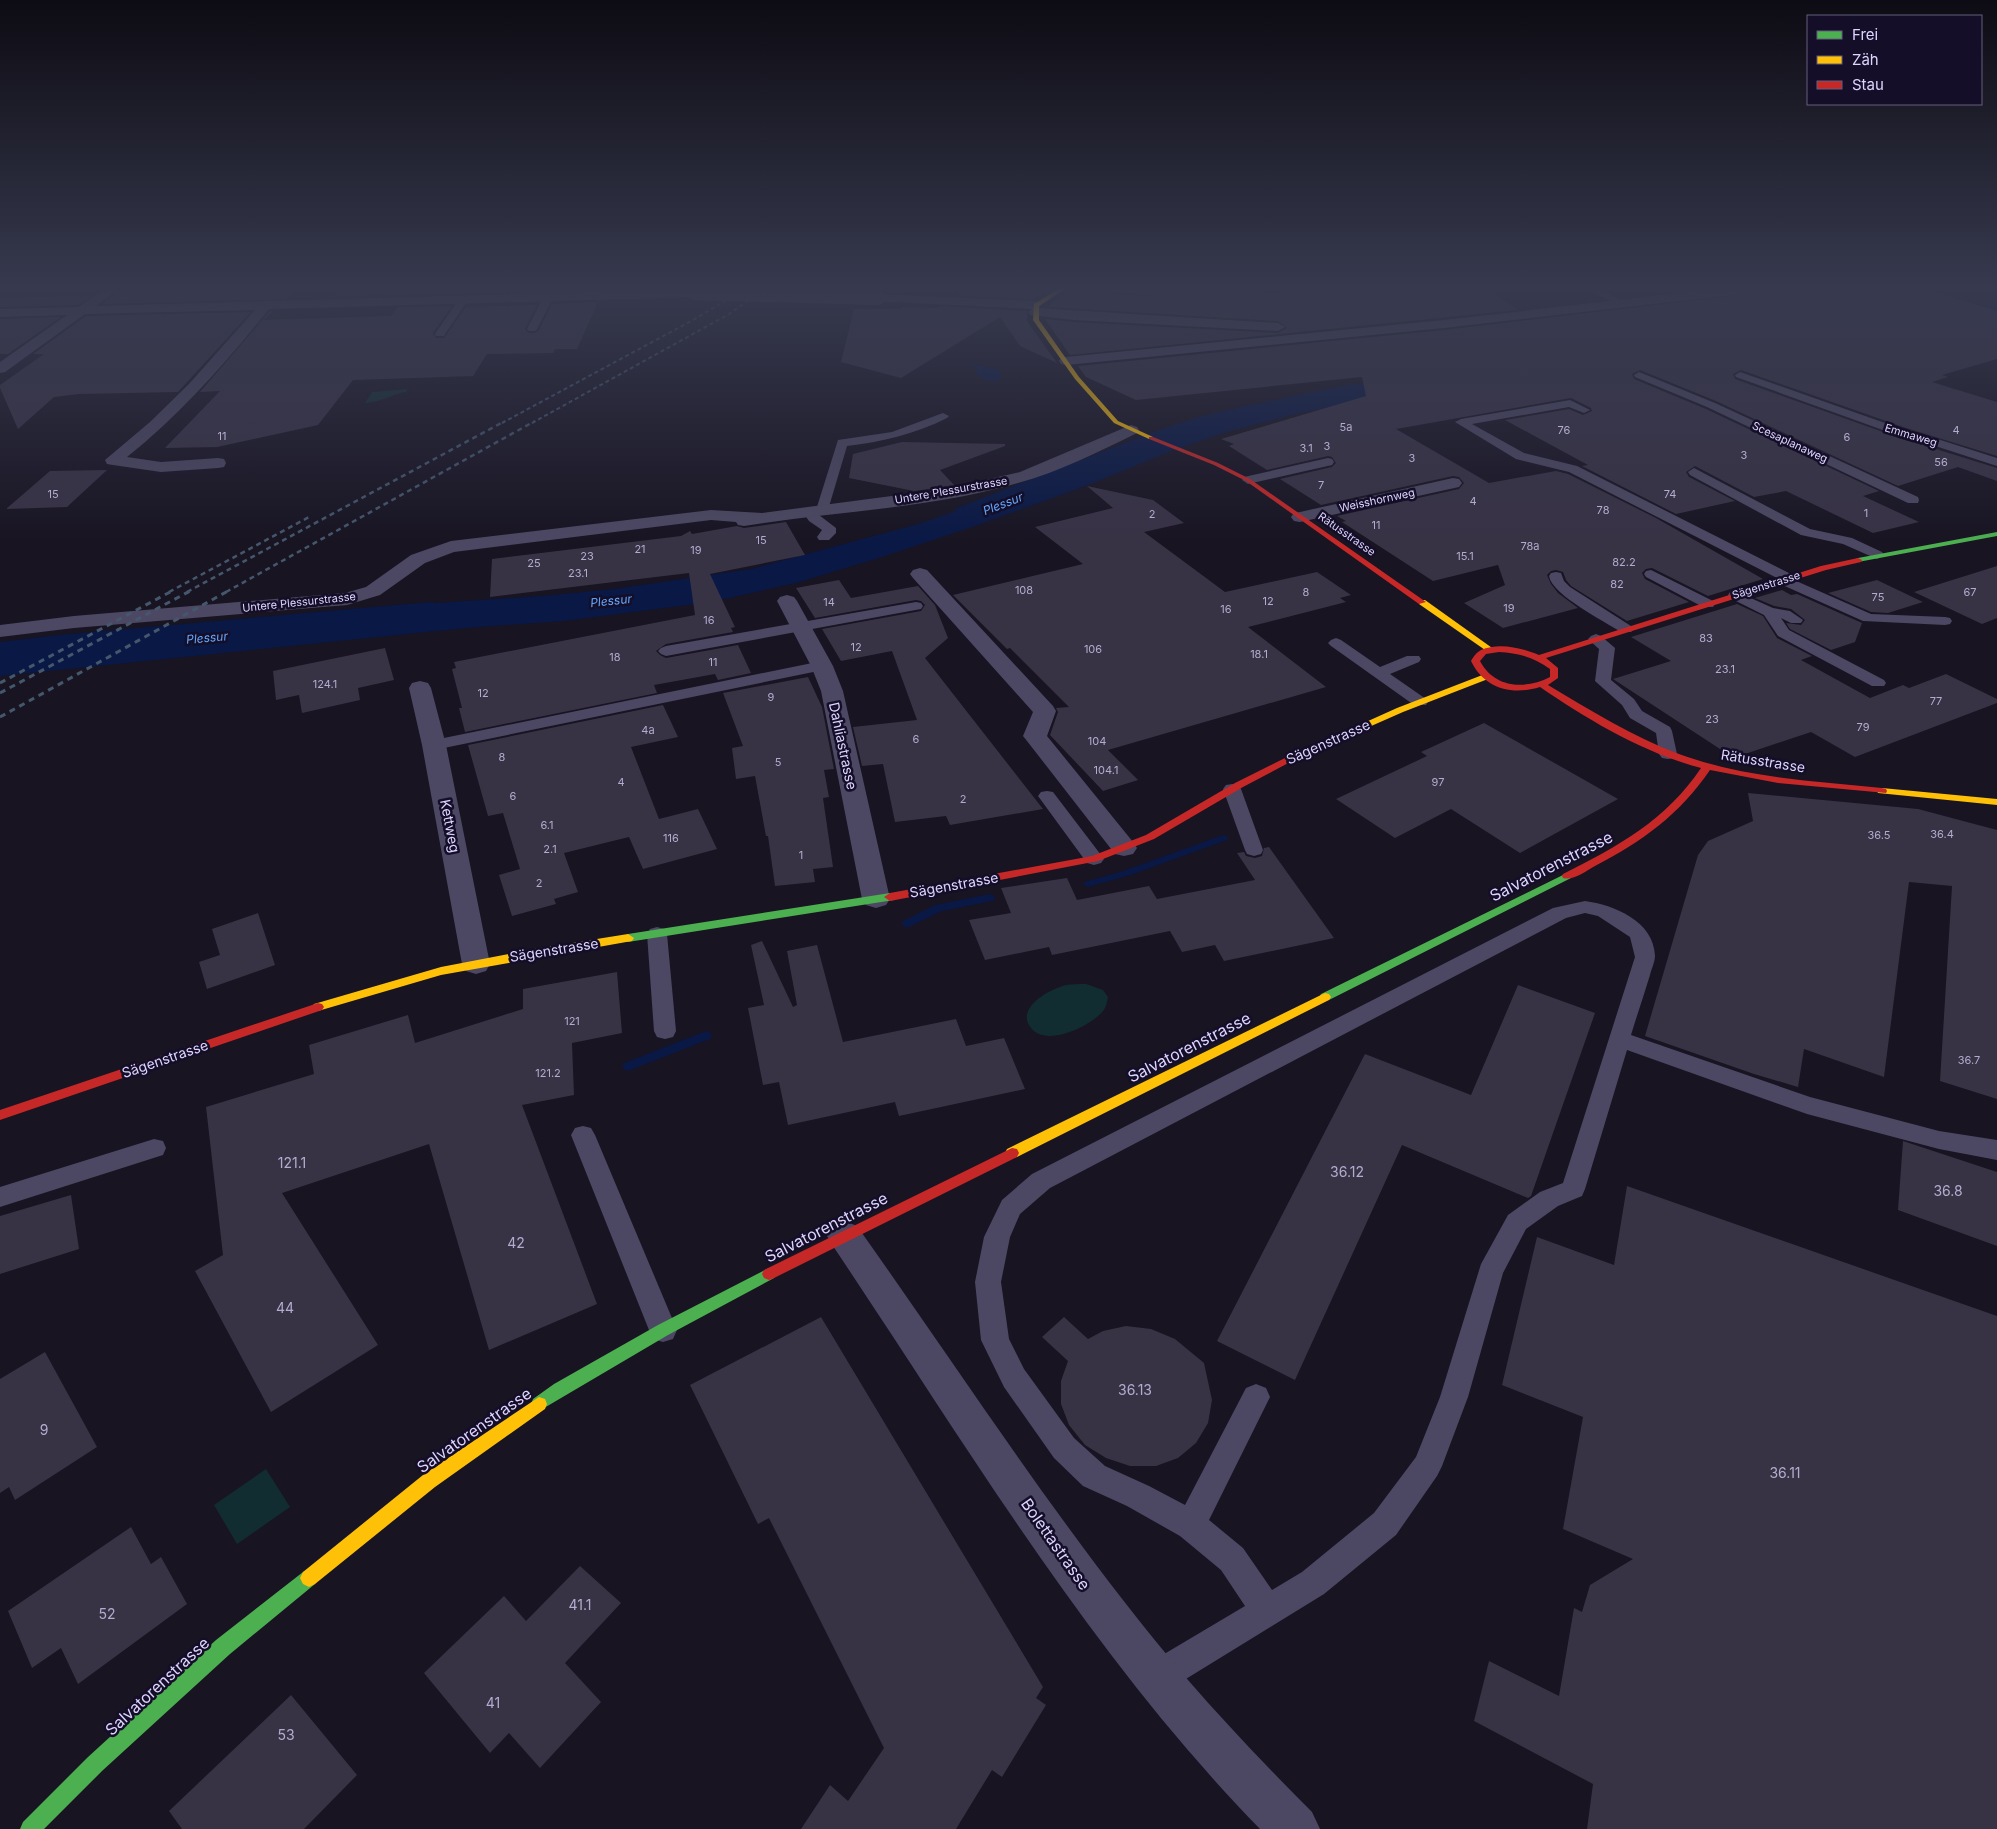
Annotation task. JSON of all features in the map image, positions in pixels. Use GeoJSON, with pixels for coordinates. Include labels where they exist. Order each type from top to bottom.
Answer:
{"type":"FeatureCollection","features":[{"type":"Feature","properties":{"kind":"street"},"geometry":{"type":"LineString","coordinates":[[209,372],[140,440],[113,460],[161,467],[218,463]]}},
{"type":"Feature","properties":{"kind":"street","name":"Rätusstrasse"},"geometry":{"type":"LineString","coordinates":[[1074,372],[1107,413],[1119,424],[1248,480],[1491,650]]}},
{"type":"Feature","properties":{"kind":"street","name":"Untere Plessurstrasse"},"geometry":{"type":"LineString","coordinates":[[444,560],[720,526],[762,518],[960,491],[1014,479],[1136,432]]}},
{"type":"Feature","properties":{"kind":"street","name":"Weisshornweg"},"geometry":{"type":"LineString","coordinates":[[1300,517],[1453,483]]}},
{"type":"Feature","properties":{"kind":"street","name":"Untere Plessurstrasse"},"geometry":{"type":"LineString","coordinates":[[0,631],[74,622],[348,598],[373,592],[418,559],[451,546],[710,515],[762,518]]}},
{"type":"Feature","properties":{"kind":"street","name":"Sägenstrasse"},"geometry":{"type":"LineString","coordinates":[[1541,657],[1786,579],[1877,555],[1997,534]]}},
{"type":"Feature","properties":{"kind":"street"},"geometry":{"type":"LineString","coordinates":[[920,574],[1045,711],[1035,736],[1124,848]]}},
{"type":"Feature","properties":{"kind":"street","name":"Dahliastrasse"},"geometry":{"type":"LineString","coordinates":[[787,601],[822,666],[832,691],[876,899]]}},
{"type":"Feature","properties":{"kind":"street"},"geometry":{"type":"LineString","coordinates":[[1491,650],[1516,650],[1541,657],[1554,668],[1555,673],[1550,683],[1543,686],[1513,687],[1484,677],[1476,666],[1476,661],[1483,652],[1491,650]]}},
{"type":"Feature","properties":{"kind":"street","name":"Sägenstrasse"},"geometry":{"type":"LineString","coordinates":[[0,1115],[403,980],[476,964],[876,899],[1094,859],[1150,838],[1232,789],[1310,748],[1484,677]]}},
{"type":"Feature","properties":{"kind":"street","name":"Rätusstrasse"},"geometry":{"type":"LineString","coordinates":[[1543,686],[1627,735],[1668,754],[1707,767],[1774,780],[1997,802]]}},
{"type":"Feature","properties":{"kind":"street","name":"Kettweg"},"geometry":{"type":"LineString","coordinates":[[420,688],[434,745],[476,964]]}},
{"type":"Feature","properties":{"kind":"street","name":"Salvatorenstrasse"},"geometry":{"type":"LineString","coordinates":[[30,1829],[95,1764],[223,1647],[429,1481],[560,1389],[663,1330],[845,1236],[1614,853],[1637,840],[1670,814],[1695,787],[1707,767]]}},
{"type":"Feature","properties":{"kind":"street","name":"Bolettastrasse"},"geometry":{"type":"LineString","coordinates":[[845,1236],[1066,1560],[1156,1678],[1252,1788],[1295,1829]]}},
{"type":"Feature","properties":{"kind":"lane","name":"Scesaplanaweg"},"geometry":{"type":"LineString","coordinates":[[1639,375],[1711,405],[1912,500]]}},
{"type":"Feature","properties":{"kind":"lane","name":"Emmaweg"},"geometry":{"type":"LineString","coordinates":[[1740,375],[1898,432],[1997,462]]}},
{"type":"Feature","properties":{"kind":"lane"},"geometry":{"type":"LineString","coordinates":[[1584,410],[1570,403],[1462,422],[1520,456],[1573,469],[1739,549],[1786,579],[1868,618],[1945,621]]}},
{"type":"Feature","properties":{"kind":"lane"},"geometry":{"type":"LineString","coordinates":[[824,537],[829,533],[829,528],[814,518],[842,443],[897,436],[922,427],[943,416]]}},
{"type":"Feature","properties":{"kind":"lane"},"geometry":{"type":"LineString","coordinates":[[1964,451],[1980,444]]}},
{"type":"Feature","properties":{"kind":"lane"},"geometry":{"type":"LineString","coordinates":[[1248,480],[1328,462]]}},
{"type":"Feature","properties":{"kind":"lane"},"geometry":{"type":"LineString","coordinates":[[1694,472],[1803,533],[1848,541],[1877,555]]}},
{"type":"Feature","properties":{"kind":"lane"},"geometry":{"type":"LineString","coordinates":[[1651,574],[1708,604]]}},
{"type":"Feature","properties":{"kind":"lane"},"geometry":{"type":"LineString","coordinates":[[1556,576],[1557,582],[1565,590],[1626,630]]}},
{"type":"Feature","properties":{"kind":"lane"},"geometry":{"type":"LineString","coordinates":[[1736,595],[1770,612],[1785,614],[1796,620]]}},
{"type":"Feature","properties":{"kind":"lane"},"geometry":{"type":"LineString","coordinates":[[666,651],[916,606]]}},
{"type":"Feature","properties":{"kind":"lane"},"geometry":{"type":"LineString","coordinates":[[1770,612],[1783,632],[1878,683]]}},
{"type":"Feature","properties":{"kind":"lane"},"geometry":{"type":"LineString","coordinates":[[1596,640],[1607,648],[1603,681],[1628,702],[1636,714],[1664,730],[1668,754]]}},
{"type":"Feature","properties":{"kind":"lane"},"geometry":{"type":"LineString","coordinates":[[1336,644],[1420,702]]}},
{"type":"Feature","properties":{"kind":"lane"},"geometry":{"type":"LineString","coordinates":[[1378,673],[1413,659]]}},
{"type":"Feature","properties":{"kind":"lane"},"geometry":{"type":"LineString","coordinates":[[434,745],[822,666]]}},
{"type":"Feature","properties":{"kind":"lane"},"geometry":{"type":"LineString","coordinates":[[1232,789],[1254,850]]}},
{"type":"Feature","properties":{"kind":"lane"},"geometry":{"type":"LineString","coordinates":[[1047,796],[1094,859]]}},
{"type":"Feature","properties":{"kind":"lane"},"geometry":{"type":"LineString","coordinates":[[1156,1678],[1268,1611],[1313,1583],[1385,1524],[1427,1466],[1454,1396],[1490,1272],[1518,1222],[1549,1199],[1574,1189],[1645,957],[1639,934],[1603,910],[1585,907],[1560,913],[1041,1181],[1011,1207],[997,1237],[988,1282],[995,1340],[1014,1378],[1064,1448],[1094,1476],[1138,1496],[1191,1525],[1232,1559],[1268,1611]]}},
{"type":"Feature","properties":{"kind":"lane"},"geometry":{"type":"LineString","coordinates":[[657,934],[665,1031]]}},
{"type":"Feature","properties":{"kind":"lane"},"geometry":{"type":"LineString","coordinates":[[1619,1039],[1807,1105],[1939,1140],[1997,1150]]}},
{"type":"Feature","properties":{"kind":"lane"},"geometry":{"type":"LineString","coordinates":[[583,1135],[663,1330]]}},
{"type":"Feature","properties":{"kind":"lane"},"geometry":{"type":"LineString","coordinates":[[0,1198],[154,1148]]}},
{"type":"Feature","properties":{"kind":"lane"},"geometry":{"type":"LineString","coordinates":[[1191,1525],[1256,1397]]}},
{"type":"Feature","properties":{"kind":"green space"},"geometry":{"type":"Polygon","coordinates":[[[408,389],[406,392],[365,403],[372,392],[408,389]]]}},
{"type":"Feature","properties":{"kind":"green space"},"geometry":{"type":"Polygon","coordinates":[[[1086,984],[1103,990],[1108,997],[1105,1008],[1097,1017],[1080,1028],[1060,1035],[1041,1035],[1034,1031],[1028,1023],[1027,1016],[1035,1002],[1059,987],[1086,984]]]}},
{"type":"Feature","properties":{"kind":"green space"},"geometry":{"type":"Polygon","coordinates":[[[266,1469],[290,1507],[237,1544],[214,1505],[266,1469]]]}},
{"type":"Feature","properties":{"kind":"water"},"geometry":{"type":"Polygon","coordinates":[[[977,372],[1000,372],[1001,377],[997,382],[984,380],[977,375],[977,372]]]}},
{"type":"Feature","properties":{"kind":"water","name":"Plessur"},"geometry":{"type":"Polygon","coordinates":[[[1430,372],[1573,372],[1361,400],[1226,432],[1171,451],[1091,484],[879,558],[796,583],[711,602],[564,621],[466,628],[0,676],[0,642],[58,635],[430,602],[542,596],[614,589],[751,569],[918,524],[956,511],[954,509],[1156,431],[1199,417],[1341,386],[1430,372]]]}},
{"type":"Feature","properties":{"kind":"building"},"geometry":{"type":"Polygon","coordinates":[[[18,372],[196,372],[178,392],[79,394],[54,397],[18,429],[0,385],[18,372]]]}},
{"type":"Feature","properties":{"kind":"building"},"geometry":{"type":"Polygon","coordinates":[[[217,372],[475,372],[473,376],[353,380],[318,425],[217,447],[165,448],[220,391],[200,392],[217,372]]]}},
{"type":"Feature","properties":{"kind":"building"},"geometry":{"type":"Polygon","coordinates":[[[880,372],[910,372],[901,378],[880,372]]]}},
{"type":"Feature","properties":{"kind":"building"},"geometry":{"type":"Polygon","coordinates":[[[1083,372],[1635,372],[1632,374],[1634,379],[1706,409],[1879,491],[1863,496],[1919,522],[1873,533],[1786,491],[1754,497],[1695,466],[1686,472],[1689,477],[1735,501],[1676,514],[1582,466],[1588,465],[1505,420],[1569,409],[1583,415],[1592,411],[1591,408],[1571,398],[1396,429],[1489,483],[1556,471],[1568,474],[1656,518],[1763,579],[1708,596],[1652,568],[1646,569],[1642,573],[1645,579],[1689,602],[1627,621],[1571,586],[1563,572],[1556,570],[1551,571],[1547,575],[1551,584],[1558,593],[1578,608],[1503,628],[1464,603],[1505,585],[1498,565],[1433,581],[1342,522],[1346,521],[1337,516],[1459,489],[1464,483],[1459,477],[1453,476],[1321,505],[1280,479],[1332,467],[1336,463],[1332,457],[1328,456],[1267,470],[1229,446],[1234,444],[1221,439],[1366,396],[1362,377],[1136,400],[1086,377],[1083,372]]]}},
{"type":"Feature","properties":{"kind":"building"},"geometry":{"type":"Polygon","coordinates":[[[1646,372],[1736,372],[1733,374],[1735,379],[1894,436],[1997,468],[1997,481],[1958,467],[1898,486],[1716,401],[1646,372]]]}},
{"type":"Feature","properties":{"kind":"building"},"geometry":{"type":"Polygon","coordinates":[[[1748,372],[1951,372],[1942,375],[1948,377],[1932,382],[1997,402],[1997,456],[1903,427],[1748,372]]]}},
{"type":"Feature","properties":{"kind":"building"},"geometry":{"type":"Polygon","coordinates":[[[902,442],[1005,444],[1005,446],[940,470],[954,485],[945,487],[914,491],[849,478],[853,454],[902,442]]]}},
{"type":"Feature","properties":{"kind":"building"},"geometry":{"type":"Polygon","coordinates":[[[107,470],[67,507],[6,509],[50,471],[107,470]]]}},
{"type":"Feature","properties":{"kind":"building"},"geometry":{"type":"Polygon","coordinates":[[[1087,486],[1153,500],[1184,523],[1144,532],[1225,592],[1317,572],[1351,595],[1340,598],[1346,602],[1248,627],[1326,687],[1108,750],[1138,780],[1103,791],[1050,735],[1058,712],[1056,708],[1069,707],[953,595],[1083,564],[1035,527],[1113,508],[1087,486]]]}},
{"type":"Feature","properties":{"kind":"building"},"geometry":{"type":"Polygon","coordinates":[[[786,522],[805,555],[710,574],[735,627],[731,628],[733,632],[666,644],[656,651],[666,658],[738,645],[751,673],[718,680],[715,674],[654,685],[657,693],[465,732],[459,708],[462,708],[452,669],[456,668],[454,662],[695,615],[689,573],[490,597],[492,559],[681,536],[690,531],[692,534],[737,526],[744,528],[786,522]]]}},
{"type":"Feature","properties":{"kind":"building"},"geometry":{"type":"Polygon","coordinates":[[[1997,566],[1997,618],[1982,624],[1914,592],[1997,566]]]}},
{"type":"Feature","properties":{"kind":"building"},"geometry":{"type":"Polygon","coordinates":[[[839,580],[851,598],[918,586],[935,605],[948,638],[925,658],[1043,809],[950,825],[946,816],[895,822],[883,764],[862,766],[853,727],[917,720],[892,651],[841,661],[822,629],[921,611],[925,605],[921,601],[916,600],[815,618],[796,588],[839,580]]]}},
{"type":"Feature","properties":{"kind":"building"},"geometry":{"type":"Polygon","coordinates":[[[1877,580],[1923,602],[1888,613],[1871,612],[1828,593],[1877,580]]]}},
{"type":"Feature","properties":{"kind":"building"},"geometry":{"type":"Polygon","coordinates":[[[1782,590],[1791,595],[1797,594],[1862,623],[1855,642],[1831,650],[1790,629],[1786,623],[1801,625],[1805,620],[1791,609],[1774,606],[1755,598],[1782,590]]]}},
{"type":"Feature","properties":{"kind":"building"},"geometry":{"type":"Polygon","coordinates":[[[1737,604],[1763,616],[1777,638],[1812,656],[1801,660],[1870,698],[1903,685],[1909,688],[1946,674],[1997,699],[1997,703],[1855,757],[1811,732],[1742,755],[1720,749],[1613,679],[1671,661],[1631,637],[1737,604]]]}},
{"type":"Feature","properties":{"kind":"building"},"geometry":{"type":"Polygon","coordinates":[[[385,648],[394,680],[358,688],[360,700],[302,713],[299,695],[276,700],[273,671],[385,648]]]}},
{"type":"Feature","properties":{"kind":"building"},"geometry":{"type":"Polygon","coordinates":[[[808,677],[822,707],[834,769],[824,770],[829,797],[823,798],[833,867],[813,869],[815,882],[775,886],[768,836],[766,836],[755,776],[736,779],[732,748],[743,746],[723,693],[808,677]]]}},
{"type":"Feature","properties":{"kind":"building"},"geometry":{"type":"Polygon","coordinates":[[[663,705],[678,737],[631,747],[659,819],[698,809],[717,849],[643,869],[629,837],[564,853],[578,892],[554,899],[556,904],[512,916],[499,875],[520,869],[503,813],[488,816],[468,745],[663,705]]]}},
{"type":"Feature","properties":{"kind":"building"},"geometry":{"type":"Polygon","coordinates":[[[1484,723],[1618,799],[1520,853],[1451,809],[1395,838],[1336,799],[1427,756],[1421,752],[1484,723]]]}},
{"type":"Feature","properties":{"kind":"building"},"geometry":{"type":"Polygon","coordinates":[[[1748,793],[1918,809],[1997,830],[1997,1099],[1940,1081],[1952,886],[1909,882],[1884,1077],[1804,1049],[1798,1087],[1754,1074],[1645,1036],[1698,855],[1708,841],[1753,821],[1748,793]]]}},
{"type":"Feature","properties":{"kind":"building"},"geometry":{"type":"Polygon","coordinates":[[[1269,847],[1334,938],[1224,961],[1215,945],[1182,952],[1170,931],[1052,955],[1049,947],[985,960],[969,920],[1011,913],[1001,888],[1067,878],[1077,900],[1149,886],[1157,899],[1255,880],[1237,853],[1244,852],[1246,856],[1255,858],[1262,856],[1264,848],[1269,847]]]}},
{"type":"Feature","properties":{"kind":"building"},"geometry":{"type":"Polygon","coordinates":[[[258,913],[275,965],[207,989],[199,962],[220,955],[212,929],[258,913]]]}},
{"type":"Feature","properties":{"kind":"building"},"geometry":{"type":"Polygon","coordinates":[[[762,941],[793,1007],[797,1005],[787,951],[817,945],[843,1042],[956,1019],[966,1046],[1004,1038],[1025,1089],[899,1116],[895,1102],[788,1125],[779,1082],[763,1085],[748,1008],[764,1005],[751,945],[762,941]]]}},
{"type":"Feature","properties":{"kind":"building"},"geometry":{"type":"Polygon","coordinates":[[[617,972],[622,1033],[572,1043],[574,1095],[522,1105],[597,1304],[489,1350],[429,1144],[282,1193],[378,1345],[271,1412],[195,1271],[223,1255],[206,1107],[314,1074],[309,1045],[408,1015],[415,1043],[523,1009],[523,989],[617,972]]]}},
{"type":"Feature","properties":{"kind":"building"},"geometry":{"type":"Polygon","coordinates":[[[1518,985],[1595,1013],[1531,1196],[1528,1198],[1402,1145],[1295,1380],[1217,1341],[1365,1054],[1471,1095],[1518,985]]]}},
{"type":"Feature","properties":{"kind":"building"},"geometry":{"type":"Polygon","coordinates":[[[1903,1141],[1997,1172],[1997,1246],[1898,1210],[1903,1141]]]}},
{"type":"Feature","properties":{"kind":"building"},"geometry":{"type":"Polygon","coordinates":[[[1627,1186],[1997,1316],[1997,1829],[1587,1829],[1593,1784],[1474,1721],[1489,1661],[1559,1696],[1574,1608],[1582,1612],[1590,1585],[1633,1559],[1563,1529],[1583,1417],[1502,1385],[1537,1237],[1614,1265],[1627,1186]]]}},
{"type":"Feature","properties":{"kind":"building"},"geometry":{"type":"Polygon","coordinates":[[[71,1195],[79,1249],[0,1274],[0,1216],[71,1195]]]}},
{"type":"Feature","properties":{"kind":"building"},"geometry":{"type":"Polygon","coordinates":[[[821,1317],[1043,1687],[1036,1698],[1046,1705],[1002,1777],[992,1770],[956,1829],[801,1829],[830,1785],[848,1801],[884,1748],[769,1518],[758,1524],[690,1385],[821,1317]]]}},
{"type":"Feature","properties":{"kind":"building"},"geometry":{"type":"Polygon","coordinates":[[[1064,1317],[1088,1339],[1103,1331],[1126,1326],[1151,1329],[1175,1339],[1204,1363],[1212,1400],[1208,1423],[1196,1443],[1178,1458],[1156,1466],[1130,1466],[1106,1458],[1085,1445],[1069,1425],[1061,1404],[1061,1381],[1068,1361],[1042,1337],[1064,1317]]]}},
{"type":"Feature","properties":{"kind":"building"},"geometry":{"type":"Polygon","coordinates":[[[45,1352],[97,1447],[15,1500],[9,1487],[0,1493],[0,1379],[45,1352]]]}},
{"type":"Feature","properties":{"kind":"building"},"geometry":{"type":"Polygon","coordinates":[[[131,1527],[151,1564],[161,1557],[187,1604],[78,1684],[61,1648],[32,1668],[8,1611],[131,1527]]]}},
{"type":"Feature","properties":{"kind":"building"},"geometry":{"type":"Polygon","coordinates":[[[580,1566],[621,1603],[565,1663],[601,1702],[540,1768],[509,1733],[490,1753],[424,1673],[504,1596],[526,1621],[580,1566]]]}},
{"type":"Feature","properties":{"kind":"building"},"geometry":{"type":"Polygon","coordinates":[[[291,1695],[357,1775],[304,1829],[182,1829],[169,1811],[291,1695]]]}},
{"type":"Feature","properties":{"kind":"waterway"},"geometry":{"type":"LineString","coordinates":[[1088,884],[1127,873],[1223,838]]}},
{"type":"Feature","properties":{"kind":"waterway"},"geometry":{"type":"LineString","coordinates":[[907,924],[939,908],[989,898]]}},
{"type":"Feature","properties":{"kind":"waterway"},"geometry":{"type":"LineString","coordinates":[[628,1066],[706,1036]]}},
{"type":"Feature","properties":{"kind":"railway"},"geometry":{"type":"LineString","coordinates":[[502,423],[596,372]]}},
{"type":"Feature","properties":{"kind":"railway"},"geometry":{"type":"LineString","coordinates":[[532,423],[624,372]]}},
{"type":"Feature","properties":{"kind":"railway"},"geometry":{"type":"LineString","coordinates":[[187,592],[505,421]]}},
{"type":"Feature","properties":{"kind":"railway"},"geometry":{"type":"LineString","coordinates":[[226,592],[535,421]]}},
{"type":"Feature","properties":{"kind":"railway"},"geometry":{"type":"LineString","coordinates":[[169,592],[311,516]]}},
{"type":"Feature","properties":{"kind":"railway"},"geometry":{"type":"LineString","coordinates":[[0,683],[172,591]]}},
{"type":"Feature","properties":{"kind":"railway"},"geometry":{"type":"LineString","coordinates":[[0,693],[190,591]]}},
{"type":"Feature","properties":{"kind":"railway"},"geometry":{"type":"LineString","coordinates":[[0,717],[228,591]]}},
{"type":"Feature","properties":{"kind":"traffic: fast"},"geometry":{"type":"LineString","coordinates":[[1858,560],[1997,534]]}},
{"type":"Feature","properties":{"kind":"traffic: fast"},"geometry":{"type":"LineString","coordinates":[[1325,997],[1567,876]]}},
{"type":"Feature","properties":{"kind":"traffic: fast"},"geometry":{"type":"LineString","coordinates":[[628,938],[890,897]]}},
{"type":"Feature","properties":{"kind":"traffic: fast"},"geometry":{"type":"LineString","coordinates":[[539,1404],[560,1389],[663,1330],[769,1274]]}},
{"type":"Feature","properties":{"kind":"traffic: fast"},"geometry":{"type":"LineString","coordinates":[[30,1829],[95,1764],[223,1647],[309,1578]]}},
{"type":"Feature","properties":{"kind":"traffic: slow"},"geometry":{"type":"LineString","coordinates":[[1073,372],[1116,422],[1151,438]]}},
{"type":"Feature","properties":{"kind":"traffic: slow"},"geometry":{"type":"LineString","coordinates":[[1422,602],[1491,650]]}},
{"type":"Feature","properties":{"kind":"traffic: slow"},"geometry":{"type":"LineString","coordinates":[[1291,758],[1400,710],[1485,677]]}},
{"type":"Feature","properties":{"kind":"traffic: slow"},"geometry":{"type":"LineString","coordinates":[[1882,791],[1997,802]]}},
{"type":"Feature","properties":{"kind":"traffic: slow"},"geometry":{"type":"LineString","coordinates":[[318,1007],[441,971],[534,953],[628,938]]}},
{"type":"Feature","properties":{"kind":"traffic: slow"},"geometry":{"type":"LineString","coordinates":[[1012,1153],[1325,997]]}},
{"type":"Feature","properties":{"kind":"traffic: slow"},"geometry":{"type":"LineString","coordinates":[[309,1578],[429,1481],[539,1404]]}},
{"type":"Feature","properties":{"kind":"traffic: jam"},"geometry":{"type":"LineString","coordinates":[[1151,438],[1216,464],[1248,480],[1422,602]]}},
{"type":"Feature","properties":{"kind":"traffic: jam"},"geometry":{"type":"LineString","coordinates":[[1541,657],[1824,568],[1858,560]]}},
{"type":"Feature","properties":{"kind":"traffic: jam"},"geometry":{"type":"LineString","coordinates":[[1499,649],[1514,650],[1542,659],[1554,668],[1554,678],[1544,683],[1522,688],[1498,684],[1488,679],[1480,671],[1475,661],[1483,652],[1499,649]]}},
{"type":"Feature","properties":{"kind":"traffic: jam"},"geometry":{"type":"LineString","coordinates":[[1543,686],[1642,742],[1702,765],[1778,780],[1882,791]]}},
{"type":"Feature","properties":{"kind":"traffic: jam"},"geometry":{"type":"LineString","coordinates":[[890,897],[1094,859],[1150,837],[1239,785],[1291,758]]}},
{"type":"Feature","properties":{"kind":"traffic: jam"},"geometry":{"type":"LineString","coordinates":[[1567,876],[1627,844],[1663,819],[1694,786],[1707,767]]}},
{"type":"Feature","properties":{"kind":"traffic: jam"},"geometry":{"type":"LineString","coordinates":[[0,1115],[318,1007]]}},
{"type":"Feature","properties":{"kind":"traffic: jam"},"geometry":{"type":"LineString","coordinates":[[769,1274],[1012,1153]]}}]}
